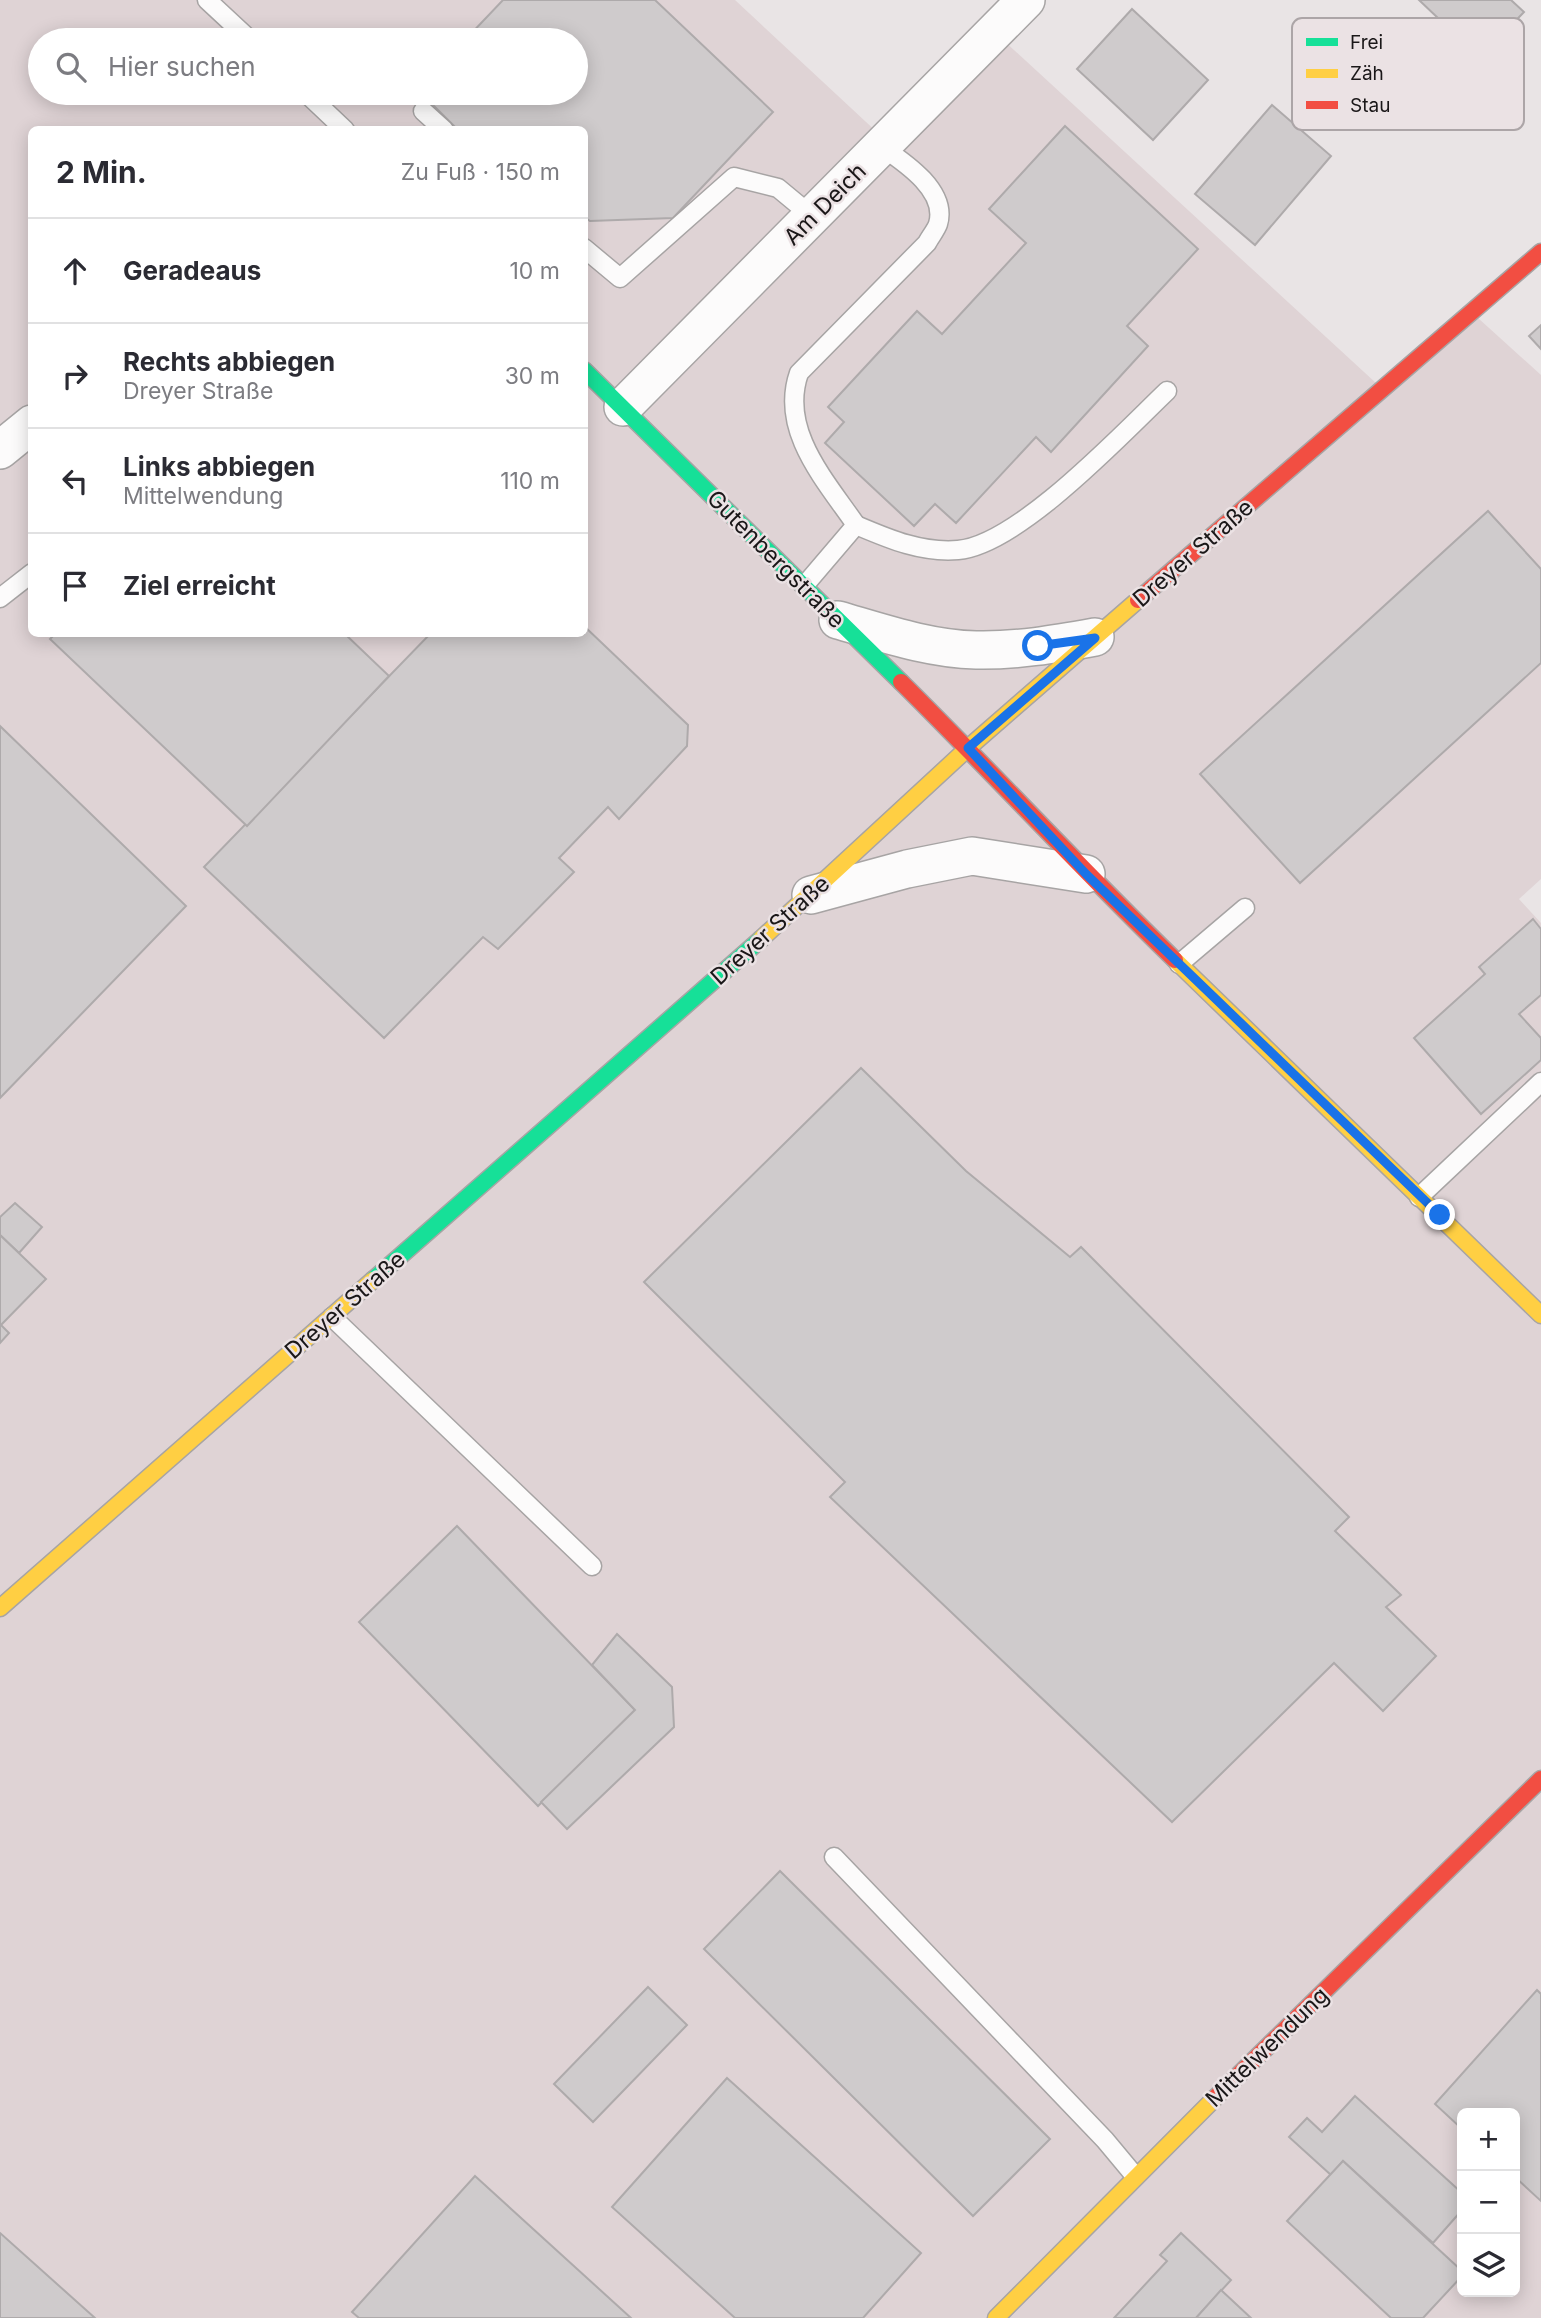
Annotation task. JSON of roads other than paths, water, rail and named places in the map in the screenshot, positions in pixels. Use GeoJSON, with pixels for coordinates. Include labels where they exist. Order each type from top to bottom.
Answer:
{"type":"FeatureCollection","features":[{"type":"Feature","properties":{"kind":"street","name":"Am Deich"},"geometry":{"type":"LineString","coordinates":[[623,407],[1027,0]]}},
{"type":"Feature","properties":{"kind":"street","name":"Dreyer Straße"},"geometry":{"type":"LineString","coordinates":[[0,1608],[811,895],[968,748],[1541,252]]}},
{"type":"Feature","properties":{"kind":"street","name":"Gutenbergstraße"},"geometry":{"type":"LineString","coordinates":[[588,374],[968,748]]}},
{"type":"Feature","properties":{"kind":"street"},"geometry":{"type":"LineString","coordinates":[[0,450],[28,427]]}},
{"type":"Feature","properties":{"kind":"street"},"geometry":{"type":"LineString","coordinates":[[838,620],[912,642],[975,650],[1038,646],[1095,638]]}},
{"type":"Feature","properties":{"kind":"street"},"geometry":{"type":"LineString","coordinates":[[968,748],[1086,874],[1541,1315]]}},
{"type":"Feature","properties":{"kind":"street"},"geometry":{"type":"LineString","coordinates":[[811,895],[907,869],[972,856],[1086,874]]}},
{"type":"Feature","properties":{"kind":"street","name":"Mittelwendung"},"geometry":{"type":"LineString","coordinates":[[996,2318],[1135,2176],[1541,1779]]}},
{"type":"Feature","properties":{"kind":"lane"},"geometry":{"type":"LineString","coordinates":[[207,0],[237,28]]}},
{"type":"Feature","properties":{"kind":"lane"},"geometry":{"type":"LineString","coordinates":[[319,105],[341,126]]}},
{"type":"Feature","properties":{"kind":"lane"},"geometry":{"type":"LineString","coordinates":[[423,111],[440,126]]}},
{"type":"Feature","properties":{"kind":"lane"},"geometry":{"type":"LineString","coordinates":[[882,147],[919,172],[940,208],[938,224],[927,243],[799,373],[792,393],[794,418],[810,458],[856,525],[905,546],[959,550],[996,539],[1075,479],[1167,391]]}},
{"type":"Feature","properties":{"kind":"lane"},"geometry":{"type":"LineString","coordinates":[[588,251],[621,278],[734,177],[778,188],[813,217]]}},
{"type":"Feature","properties":{"kind":"lane"},"geometry":{"type":"LineString","coordinates":[[804,586],[856,525]]}},
{"type":"Feature","properties":{"kind":"lane"},"geometry":{"type":"LineString","coordinates":[[0,598],[28,575]]}},
{"type":"Feature","properties":{"kind":"lane"},"geometry":{"type":"LineString","coordinates":[[1179,964],[1245,908]]}},
{"type":"Feature","properties":{"kind":"lane"},"geometry":{"type":"LineString","coordinates":[[1419,1197],[1541,1082]]}},
{"type":"Feature","properties":{"kind":"lane"},"geometry":{"type":"LineString","coordinates":[[332,1317],[592,1566]]}},
{"type":"Feature","properties":{"kind":"lane"},"geometry":{"type":"LineString","coordinates":[[834,1857],[1105,2140],[1135,2176]]}}]}
